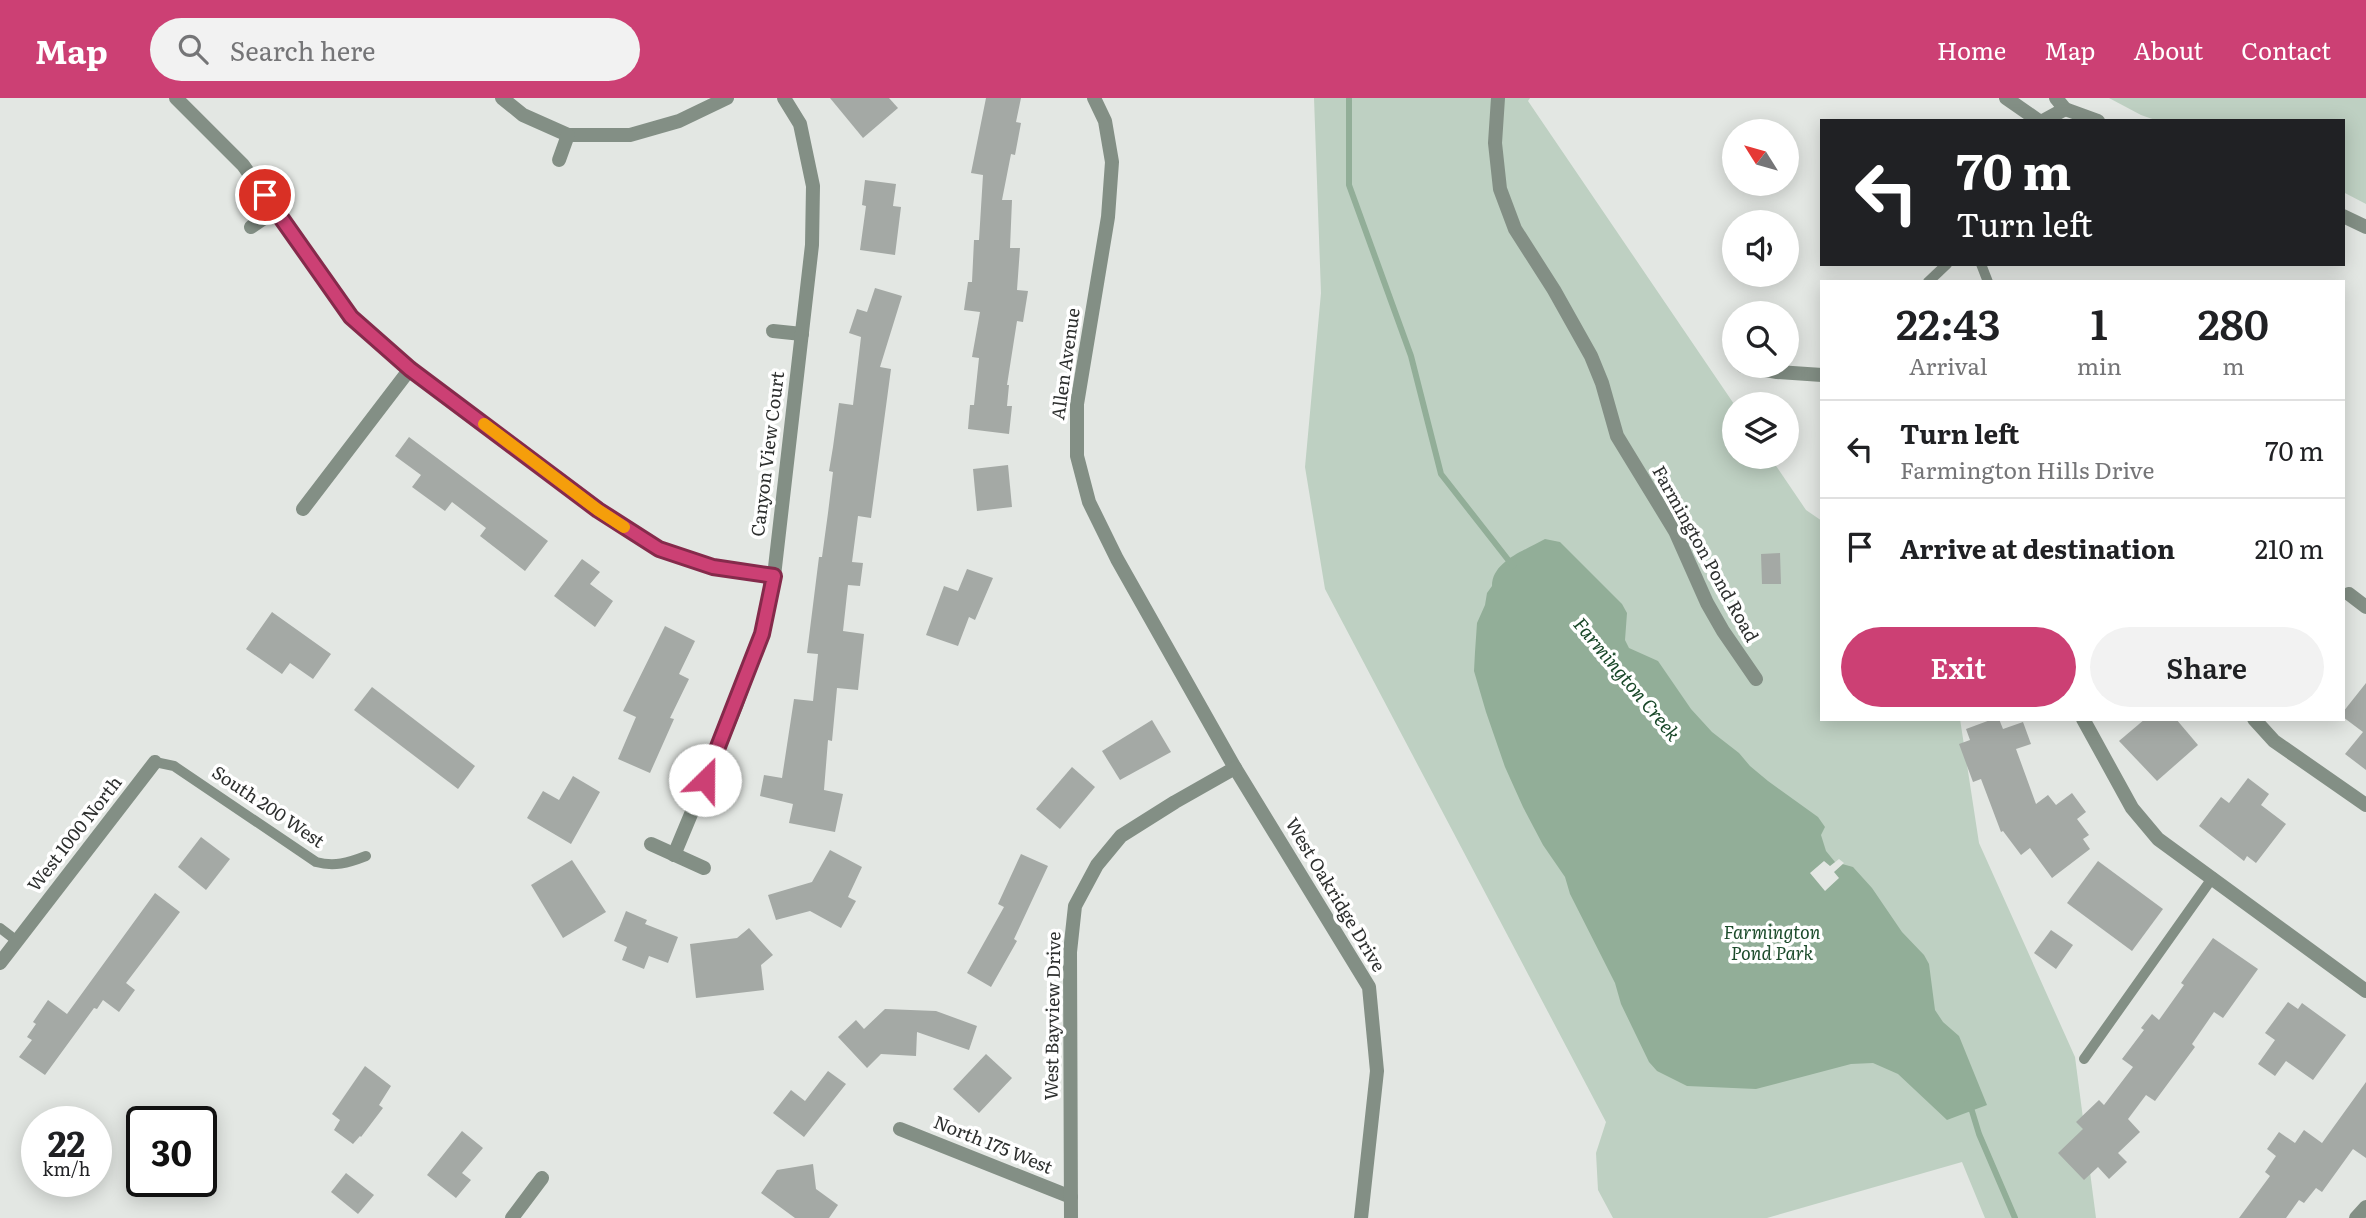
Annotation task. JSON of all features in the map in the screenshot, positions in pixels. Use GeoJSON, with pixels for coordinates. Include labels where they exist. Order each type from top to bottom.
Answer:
{"type":"FeatureCollection","features":[{"type":"Feature","properties":{"kind":"street"},"geometry":{"type":"LineString","coordinates":[[176,98],[243,165],[351,317],[410,369],[598,510],[659,549],[713,567],[774,576]]}},
{"type":"Feature","properties":{"kind":"street"},"geometry":{"type":"LineString","coordinates":[[502,98],[523,115],[568,135],[630,135],[679,121],[727,98]]}},
{"type":"Feature","properties":{"kind":"street","name":"Canyon View Court"},"geometry":{"type":"LineString","coordinates":[[674,855],[736,706],[762,634],[774,576],[812,245],[813,186],[800,124],[784,98]]}},
{"type":"Feature","properties":{"kind":"street","name":"Allen Avenue"},"geometry":{"type":"LineString","coordinates":[[1094,98],[1105,121],[1112,162],[1108,217],[1077,404],[1077,456],[1089,502],[1117,559],[1235,768]]}},
{"type":"Feature","properties":{"kind":"street","name":"Farmington Pond Road"},"geometry":{"type":"LineString","coordinates":[[1498,98],[1495,143],[1500,189],[1515,229],[1554,290],[1591,356],[1602,383],[1617,436],[1675,531],[1707,603],[1723,631],[1756,679]]}},
{"type":"Feature","properties":{"kind":"street"},"geometry":{"type":"LineString","coordinates":[[2006,98],[2038,119]]}},
{"type":"Feature","properties":{"kind":"street"},"geometry":{"type":"LineString","coordinates":[[2043,119],[2061,103],[2094,119]]}},
{"type":"Feature","properties":{"kind":"street"},"geometry":{"type":"LineString","coordinates":[[559,160],[568,135]]}},
{"type":"Feature","properties":{"kind":"street"},"geometry":{"type":"LineString","coordinates":[[251,227],[276,210]]}},
{"type":"Feature","properties":{"kind":"street"},"geometry":{"type":"LineString","coordinates":[[2345,217],[2366,226]]}},
{"type":"Feature","properties":{"kind":"street"},"geometry":{"type":"LineString","coordinates":[[773,331],[802,334]]}},
{"type":"Feature","properties":{"kind":"street"},"geometry":{"type":"LineString","coordinates":[[303,509],[410,369]]}},
{"type":"Feature","properties":{"kind":"street"},"geometry":{"type":"LineString","coordinates":[[1799,373],[1820,375]]}},
{"type":"Feature","properties":{"kind":"street"},"geometry":{"type":"LineString","coordinates":[[2349,594],[2366,607]]}},
{"type":"Feature","properties":{"kind":"street"},"geometry":{"type":"LineString","coordinates":[[2084,721],[2132,808],[2158,839],[2366,991]]}},
{"type":"Feature","properties":{"kind":"street"},"geometry":{"type":"LineString","coordinates":[[2256,721],[2274,741],[2366,805]]}},
{"type":"Feature","properties":{"kind":"street","name":"West 1000 North"},"geometry":{"type":"LineString","coordinates":[[0,963],[155,762]]}},
{"type":"Feature","properties":{"kind":"street","name":"West Bayview Drive"},"geometry":{"type":"LineString","coordinates":[[1072,1218],[1070,953],[1075,906],[1097,865],[1121,836],[1235,768]]}},
{"type":"Feature","properties":{"kind":"street","name":"West Oakridge Drive"},"geometry":{"type":"LineString","coordinates":[[1235,768],[1369,987],[1377,1071],[1361,1218]]}},
{"type":"Feature","properties":{"kind":"street"},"geometry":{"type":"LineString","coordinates":[[651,844],[704,868]]}},
{"type":"Feature","properties":{"kind":"street","name":"North 175 West"},"geometry":{"type":"LineString","coordinates":[[900,1129],[1072,1197]]}},
{"type":"Feature","properties":{"kind":"street"},"geometry":{"type":"LineString","coordinates":[[512,1218],[542,1178]]}},
{"type":"Feature","properties":{"kind":"street"},"geometry":{"type":"LineString","coordinates":[[2356,1218],[2366,1208]]}},
{"type":"Feature","properties":{"kind":"lane"},"geometry":{"type":"LineString","coordinates":[[1930,280],[1945,266]]}},
{"type":"Feature","properties":{"kind":"lane","name":"South 200 West"},"geometry":{"type":"LineString","coordinates":[[155,762],[173,766],[192,777],[316,862],[328,865],[343,864],[366,856]]}},
{"type":"Feature","properties":{"kind":"lane"},"geometry":{"type":"LineString","coordinates":[[2084,1059],[2213,877]]}},
{"type":"Feature","properties":{"kind":"lane"},"geometry":{"type":"LineString","coordinates":[[0,928],[17,941]]}},
{"type":"Feature","properties":{"kind":"green space","name":"Farmington Pond Park"},"geometry":{"type":"Polygon","coordinates":[[[1314,98],[1530,98],[1528,101],[1726,392],[1722,392],[1722,469],[1778,469],[1806,510],[1820,520],[1820,721],[1960,721],[1979,843],[2075,1057],[2096,1218],[1985,1218],[1962,1162],[1767,1218],[1613,1218],[1598,1190],[1596,1153],[1606,1122],[1325,589],[1305,467],[1321,293],[1314,98]]]}},
{"type":"Feature","properties":{"kind":"green space"},"geometry":{"type":"Polygon","coordinates":[[[2109,98],[2366,98],[2366,204],[2345,193],[2345,119],[2152,119],[2109,98]]]}},
{"type":"Feature","properties":{"kind":"water"},"geometry":{"type":"Polygon","coordinates":[[[1545,539],[1560,542],[1622,604],[1627,613],[1625,640],[1629,648],[1658,661],[1691,709],[1712,732],[1768,781],[1818,817],[1825,827],[1821,835],[1826,851],[1835,862],[1853,867],[1872,888],[1902,932],[1924,955],[1929,964],[1935,1010],[1943,1022],[1959,1036],[1987,1105],[1947,1120],[1898,1074],[1873,1063],[1851,1064],[1756,1089],[1687,1086],[1657,1071],[1649,1062],[1621,1004],[1615,983],[1570,894],[1565,877],[1543,845],[1505,767],[1474,671],[1477,623],[1493,577],[1511,557],[1545,539]]]}},
{"type":"Feature","properties":{"kind":"pier"},"geometry":{"type":"Polygon","coordinates":[[[1839,859],[1844,863],[1834,872],[1839,878],[1825,891],[1810,873],[1824,861],[1830,866],[1839,859]]]}},
{"type":"Feature","properties":{"kind":"building"},"geometry":{"type":"Polygon","coordinates":[[[830,98],[889,98],[898,108],[863,138],[830,98]]]}},
{"type":"Feature","properties":{"kind":"building"},"geometry":{"type":"Polygon","coordinates":[[[986,98],[1021,98],[1016,122],[1021,123],[1015,155],[1011,154],[1002,200],[1012,200],[1010,248],[1020,248],[1017,290],[1028,291],[1023,322],[1017,321],[1007,385],[1007,406],[1012,406],[1009,434],[968,429],[970,405],[974,405],[979,358],[972,357],[980,312],[964,310],[968,282],[972,282],[974,240],[979,240],[983,175],[971,173],[986,98]]]}},
{"type":"Feature","properties":{"kind":"building"},"geometry":{"type":"Polygon","coordinates":[[[865,180],[896,184],[893,206],[901,207],[895,255],[860,250],[866,206],[862,205],[865,180]]]}},
{"type":"Feature","properties":{"kind":"building"},"geometry":{"type":"Polygon","coordinates":[[[875,288],[902,296],[880,367],[891,369],[871,518],[858,516],[852,562],[863,563],[860,586],[848,585],[843,631],[864,634],[858,690],[837,688],[832,741],[828,740],[824,790],[843,794],[835,832],[789,823],[793,804],[760,796],[764,775],[782,778],[794,699],[813,701],[818,654],[807,653],[833,472],[829,471],[839,403],[853,405],[861,337],[849,333],[857,309],[867,312],[875,288]]]}},
{"type":"Feature","properties":{"kind":"building"},"geometry":{"type":"Polygon","coordinates":[[[409,437],[548,541],[525,571],[480,536],[486,528],[452,502],[445,511],[412,487],[421,475],[395,456],[409,437]]]}},
{"type":"Feature","properties":{"kind":"building"},"geometry":{"type":"Polygon","coordinates":[[[1008,465],[1012,507],[977,511],[973,469],[1008,465]]]}},
{"type":"Feature","properties":{"kind":"building"},"geometry":{"type":"Polygon","coordinates":[[[1780,553],[1781,584],[1762,584],[1761,554],[1780,553]]]}},
{"type":"Feature","properties":{"kind":"building"},"geometry":{"type":"Polygon","coordinates":[[[582,559],[600,572],[590,584],[613,601],[595,627],[554,596],[582,559]]]}},
{"type":"Feature","properties":{"kind":"building"},"geometry":{"type":"Polygon","coordinates":[[[967,569],[993,578],[975,620],[969,617],[958,646],[926,635],[944,586],[958,591],[967,569]]]}},
{"type":"Feature","properties":{"kind":"building"},"geometry":{"type":"Polygon","coordinates":[[[272,612],[331,654],[313,679],[290,663],[282,674],[246,649],[272,612]]]}},
{"type":"Feature","properties":{"kind":"building"},"geometry":{"type":"Polygon","coordinates":[[[665,626],[695,641],[679,674],[689,679],[670,718],[674,719],[650,773],[618,759],[636,717],[623,711],[665,626]]]}},
{"type":"Feature","properties":{"kind":"building"},"geometry":{"type":"Polygon","coordinates":[[[2366,683],[2366,770],[2345,754],[2363,732],[2345,718],[2345,709],[2366,683]]]}},
{"type":"Feature","properties":{"kind":"building"},"geometry":{"type":"Polygon","coordinates":[[[372,687],[475,766],[458,789],[354,710],[372,687]]]}},
{"type":"Feature","properties":{"kind":"building"},"geometry":{"type":"Polygon","coordinates":[[[1152,720],[1171,752],[1120,780],[1102,751],[1152,720]]]}},
{"type":"Feature","properties":{"kind":"building"},"geometry":{"type":"Polygon","coordinates":[[[1988,721],[2000,721],[2003,729],[2023,722],[2031,744],[2016,749],[2036,804],[2048,795],[2056,805],[2072,793],[2086,812],[2077,819],[2089,835],[2083,839],[2090,849],[2052,878],[2030,848],[2021,855],[2003,831],[2001,832],[1981,779],[1973,782],[1959,744],[1970,740],[1966,729],[1988,721]]]}},
{"type":"Feature","properties":{"kind":"building"},"geometry":{"type":"Polygon","coordinates":[[[2143,721],[2178,721],[2198,745],[2157,781],[2119,741],[2143,721]]]}},
{"type":"Feature","properties":{"kind":"building"},"geometry":{"type":"Polygon","coordinates":[[[1072,767],[1095,787],[1060,829],[1036,809],[1072,767]]]}},
{"type":"Feature","properties":{"kind":"building"},"geometry":{"type":"Polygon","coordinates":[[[573,776],[600,792],[571,844],[527,818],[543,791],[559,800],[573,776]]]}},
{"type":"Feature","properties":{"kind":"building"},"geometry":{"type":"Polygon","coordinates":[[[2248,778],[2269,794],[2261,805],[2286,824],[2256,863],[2247,856],[2244,861],[2199,826],[2221,797],[2229,803],[2248,778]]]}},
{"type":"Feature","properties":{"kind":"building"},"geometry":{"type":"Polygon","coordinates":[[[201,837],[230,859],[206,890],[178,867],[201,837]]]}},
{"type":"Feature","properties":{"kind":"building"},"geometry":{"type":"Polygon","coordinates":[[[830,850],[862,867],[848,897],[856,901],[841,928],[810,911],[776,920],[768,895],[812,882],[830,850]]]}},
{"type":"Feature","properties":{"kind":"building"},"geometry":{"type":"Polygon","coordinates":[[[1021,854],[1048,866],[1014,939],[1017,941],[991,987],[967,973],[1004,907],[998,904],[1021,854]]]}},
{"type":"Feature","properties":{"kind":"building"},"geometry":{"type":"Polygon","coordinates":[[[572,860],[606,912],[563,938],[531,885],[572,860]]]}},
{"type":"Feature","properties":{"kind":"building"},"geometry":{"type":"Polygon","coordinates":[[[2098,861],[2163,909],[2132,951],[2067,903],[2098,861]]]}},
{"type":"Feature","properties":{"kind":"building"},"geometry":{"type":"Polygon","coordinates":[[[155,893],[180,912],[126,983],[135,990],[119,1012],[103,1000],[97,1009],[94,1008],[45,1075],[19,1057],[32,1040],[27,1037],[36,1024],[33,1022],[48,1000],[67,1014],[155,893]]]}},
{"type":"Feature","properties":{"kind":"building"},"geometry":{"type":"Polygon","coordinates":[[[626,911],[647,920],[645,924],[678,937],[668,963],[649,956],[644,969],[622,960],[627,947],[614,941],[626,911]]]}},
{"type":"Feature","properties":{"kind":"building"},"geometry":{"type":"Polygon","coordinates":[[[749,928],[773,955],[761,965],[764,990],[696,998],[690,944],[737,938],[749,928]]]}},
{"type":"Feature","properties":{"kind":"building"},"geometry":{"type":"Polygon","coordinates":[[[2051,930],[2073,945],[2056,969],[2034,953],[2051,930]]]}},
{"type":"Feature","properties":{"kind":"building"},"geometry":{"type":"Polygon","coordinates":[[[2213,938],[2258,969],[2223,1018],[2214,1012],[2192,1044],[2195,1047],[2155,1101],[2146,1095],[2128,1119],[2140,1132],[2118,1153],[2127,1162],[2109,1179],[2098,1167],[2084,1180],[2058,1153],[2083,1129],[2076,1122],[2099,1100],[2104,1105],[2133,1067],[2122,1059],[2144,1030],[2141,1028],[2152,1014],[2159,1020],[2213,938]]]}},
{"type":"Feature","properties":{"kind":"building"},"geometry":{"type":"Polygon","coordinates":[[[2288,1002],[2298,1009],[2302,1003],[2346,1035],[2313,1080],[2286,1061],[2275,1076],[2258,1064],[2275,1040],[2265,1033],[2288,1002]]]}},
{"type":"Feature","properties":{"kind":"building"},"geometry":{"type":"Polygon","coordinates":[[[885,1009],[936,1011],[977,1026],[969,1050],[917,1032],[916,1056],[881,1054],[867,1068],[838,1037],[856,1020],[864,1029],[885,1009]]]}},
{"type":"Feature","properties":{"kind":"building"},"geometry":{"type":"Polygon","coordinates":[[[986,1054],[1012,1078],[979,1113],[953,1089],[986,1054]]]}},
{"type":"Feature","properties":{"kind":"building"},"geometry":{"type":"Polygon","coordinates":[[[365,1066],[391,1086],[379,1105],[383,1108],[353,1144],[334,1130],[340,1120],[332,1114],[365,1066]]]}},
{"type":"Feature","properties":{"kind":"building"},"geometry":{"type":"Polygon","coordinates":[[[828,1071],[846,1084],[804,1137],[773,1113],[791,1090],[805,1101],[828,1071]]]}},
{"type":"Feature","properties":{"kind":"building"},"geometry":{"type":"Polygon","coordinates":[[[2366,1082],[2366,1158],[2353,1149],[2322,1192],[2316,1188],[2304,1203],[2299,1200],[2286,1218],[2239,1218],[2270,1176],[2265,1172],[2276,1156],[2267,1149],[2279,1132],[2295,1143],[2304,1130],[2322,1143],[2366,1082]]]}},
{"type":"Feature","properties":{"kind":"building"},"geometry":{"type":"Polygon","coordinates":[[[462,1131],[483,1148],[462,1173],[471,1180],[456,1198],[427,1175],[462,1131]]]}},
{"type":"Feature","properties":{"kind":"building"},"geometry":{"type":"Polygon","coordinates":[[[813,1164],[816,1189],[838,1205],[829,1218],[795,1218],[761,1193],[777,1170],[813,1164]]]}},
{"type":"Feature","properties":{"kind":"building"},"geometry":{"type":"Polygon","coordinates":[[[346,1173],[374,1195],[358,1214],[331,1192],[346,1173]]]}},
{"type":"Feature","properties":{"kind":"waterway","name":"Farmington Creek"},"geometry":{"type":"LineString","coordinates":[[1349,98],[1349,185],[1411,356],[1441,474],[1513,566]]}},
{"type":"Feature","properties":{"kind":"waterway","name":"Farmington Creek"},"geometry":{"type":"LineString","coordinates":[[1967,1104],[2015,1218]]}},
{"type":"Feature","properties":{"kind":"slow traffic"},"geometry":{"type":"LineString","coordinates":[[484,424],[624,527]]}},
{"type":"Feature","properties":{"kind":"route"},"geometry":{"type":"LineString","coordinates":[[265,195],[351,317],[410,369],[598,510],[659,549],[713,567],[774,576],[762,634],[705,780]]}}]}
